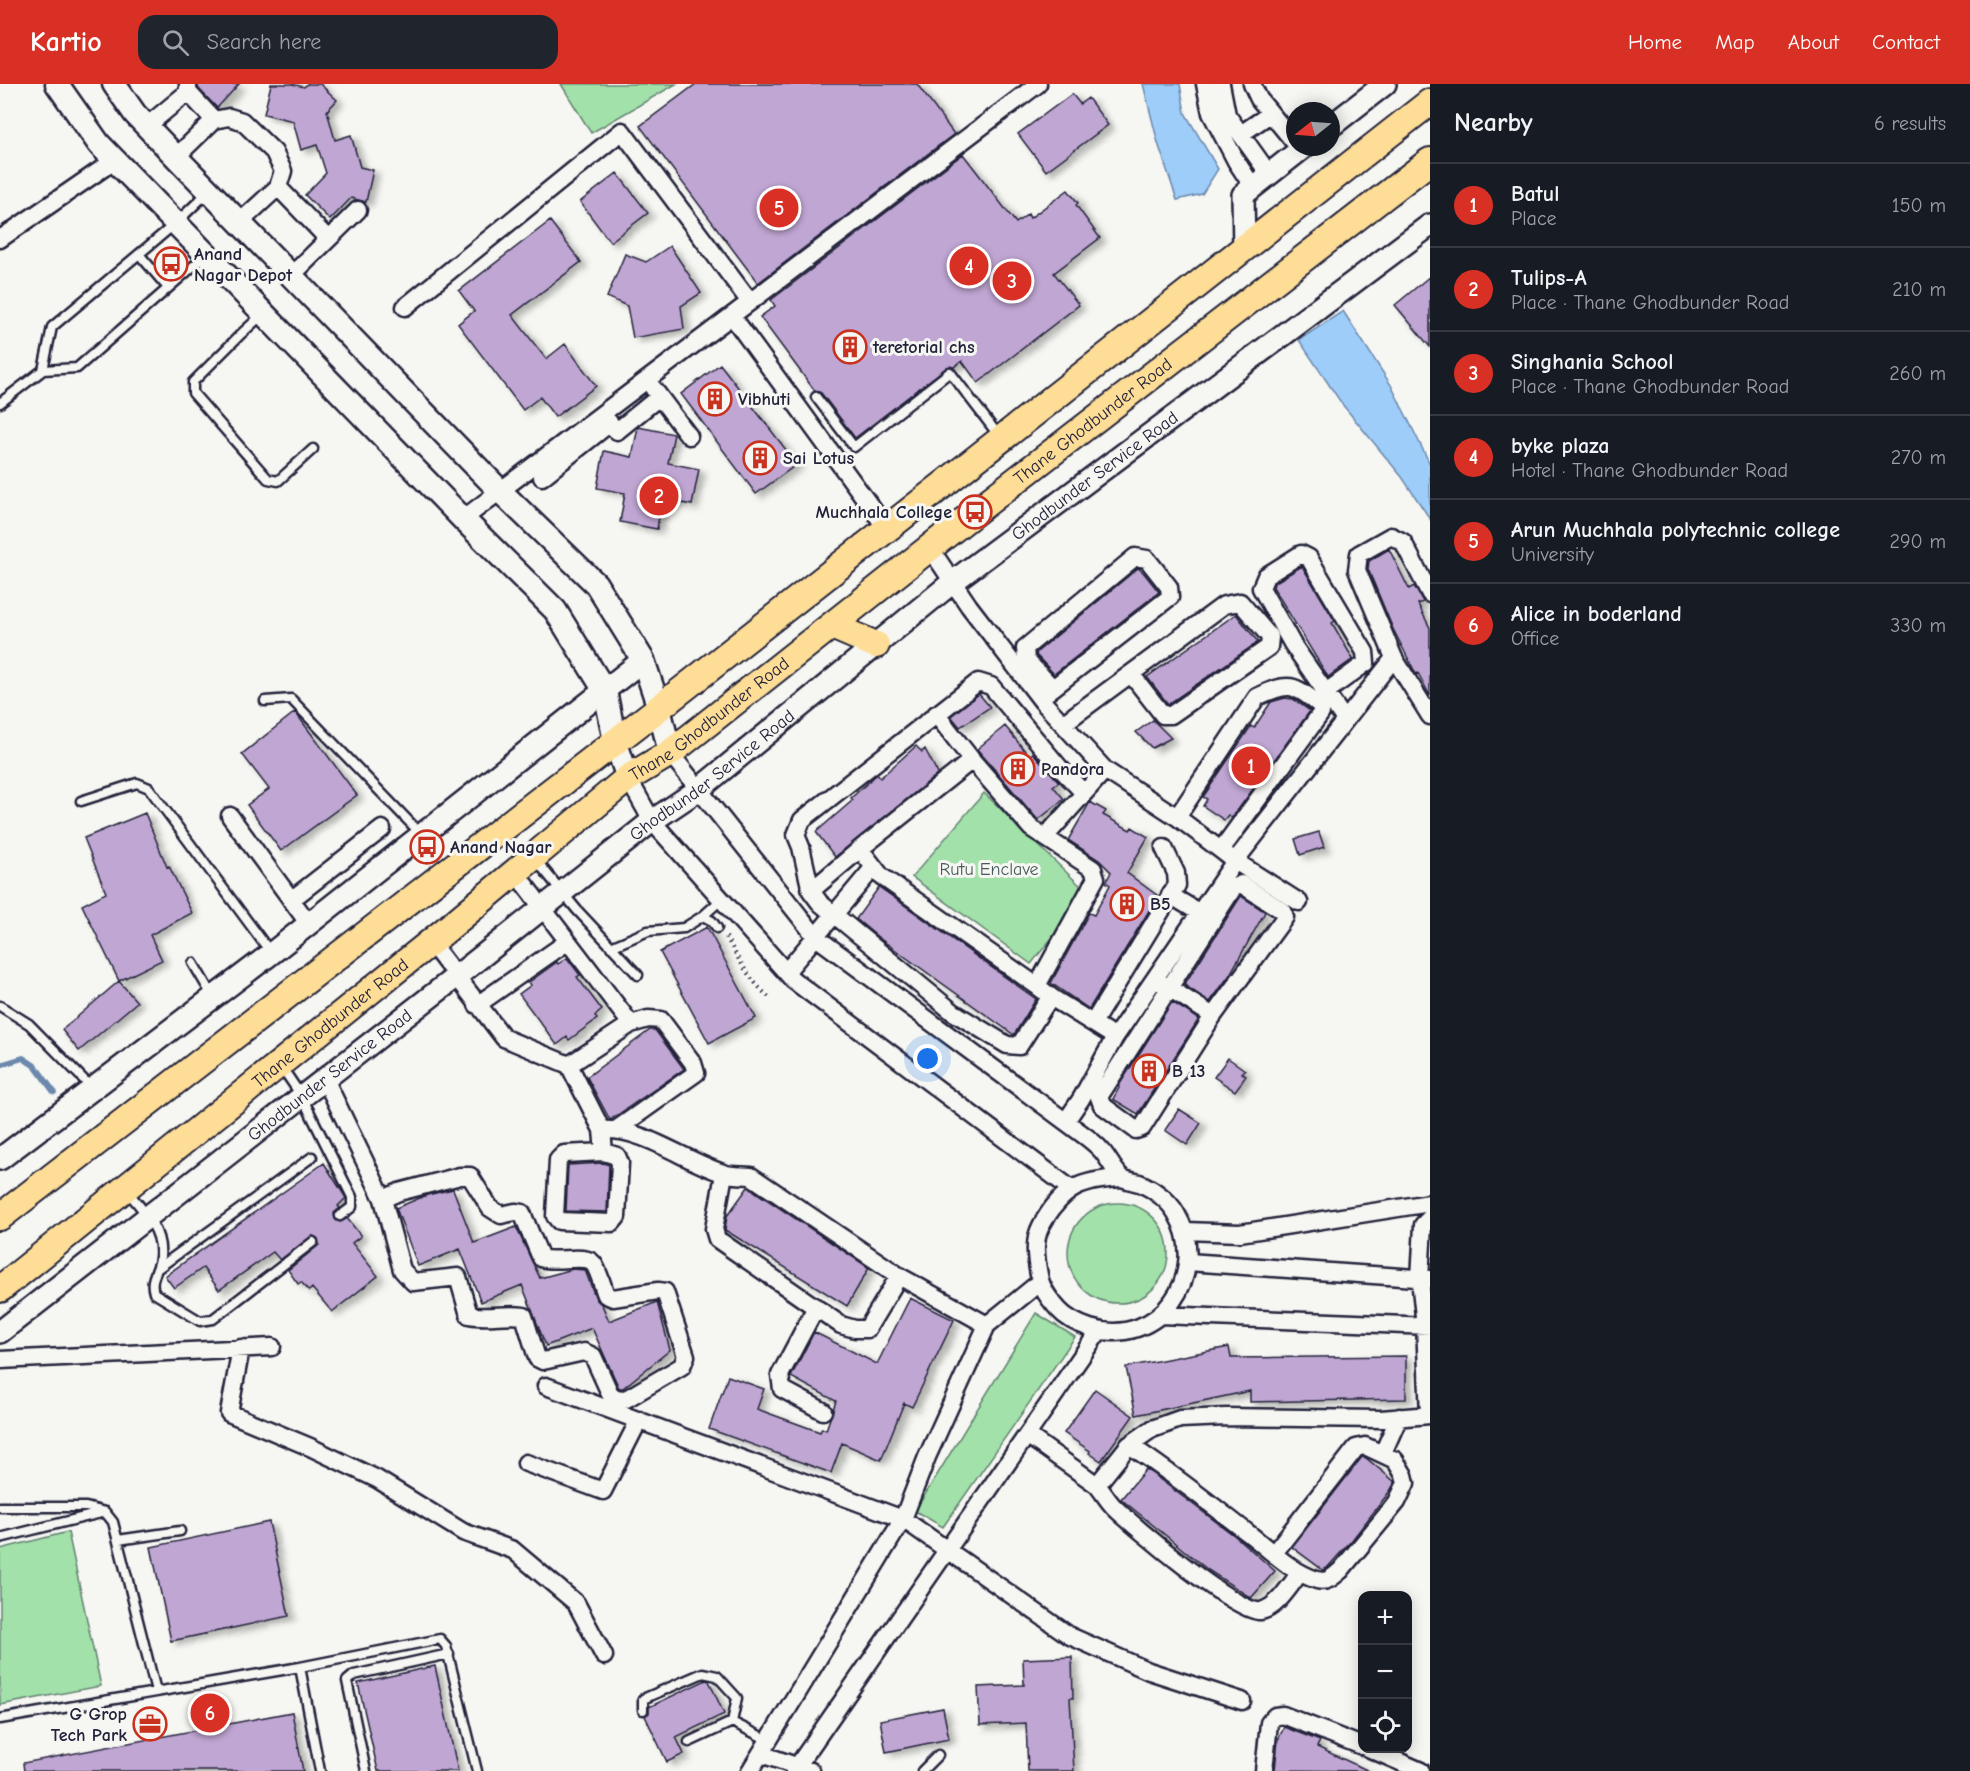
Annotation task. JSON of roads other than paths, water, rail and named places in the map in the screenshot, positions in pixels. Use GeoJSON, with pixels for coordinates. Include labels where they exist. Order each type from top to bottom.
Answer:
{"type":"FeatureCollection","features":[{"type":"Feature","properties":{"kind":"main road"},"geometry":{"type":"LineString","coordinates":[[57,84],[99,144],[463,519],[555,610],[604,691],[615,741],[628,778]]}},
{"type":"Feature","properties":{"kind":"main road"},"geometry":{"type":"LineString","coordinates":[[114,84],[135,114],[176,157],[500,491],[596,584],[643,660],[659,708],[670,753]]}},
{"type":"Feature","properties":{"kind":"main road","name":"Thane Ghodbunder Road"},"geometry":{"type":"LineString","coordinates":[[0,1217],[659,708],[1430,102]]}},
{"type":"Feature","properties":{"kind":"main road","name":"Thane Ghodbunder Road"},"geometry":{"type":"LineString","coordinates":[[0,1289],[431,943],[628,778],[670,753],[975,512],[1430,161]]}},
{"type":"Feature","properties":{"kind":"main road"},"geometry":{"type":"LineString","coordinates":[[832,626],[876,645]]}},
{"type":"Feature","properties":{"kind":"street"},"geometry":{"type":"LineString","coordinates":[[542,477],[647,380],[1038,84]]}},
{"type":"Feature","properties":{"kind":"street"},"geometry":{"type":"LineString","coordinates":[[1205,84],[1211,112],[1236,161],[1261,180]]}},
{"type":"Feature","properties":{"kind":"street"},"geometry":{"type":"LineString","coordinates":[[1221,84],[1227,115],[1241,134],[1261,180]]}},
{"type":"Feature","properties":{"kind":"street"},"geometry":{"type":"LineString","coordinates":[[1252,84],[1258,99],[1286,132]]}},
{"type":"Feature","properties":{"kind":"street"},"geometry":{"type":"LineString","coordinates":[[1340,119],[1385,84]]}},
{"type":"Feature","properties":{"kind":"street"},"geometry":{"type":"LineString","coordinates":[[147,126],[188,88],[214,120]]}},
{"type":"Feature","properties":{"kind":"street"},"geometry":{"type":"LineString","coordinates":[[1241,134],[1270,114]]}},
{"type":"Feature","properties":{"kind":"street"},"geometry":{"type":"LineString","coordinates":[[176,157],[214,120],[229,117],[242,121],[274,152],[283,171],[278,187],[240,222]]}},
{"type":"Feature","properties":{"kind":"street"},"geometry":{"type":"LineString","coordinates":[[405,307],[622,131],[750,302]]}},
{"type":"Feature","properties":{"kind":"street"},"geometry":{"type":"LineString","coordinates":[[1244,249],[1243,195],[1289,156]]}},
{"type":"Feature","properties":{"kind":"street"},"geometry":{"type":"LineString","coordinates":[[0,239],[115,160]]}},
{"type":"Feature","properties":{"kind":"street"},"geometry":{"type":"LineString","coordinates":[[278,187],[328,239]]}},
{"type":"Feature","properties":{"kind":"street"},"geometry":{"type":"LineString","coordinates":[[292,275],[358,210]]}},
{"type":"Feature","properties":{"kind":"street","name":"Ghodbunder Service Road"},"geometry":{"type":"LineString","coordinates":[[0,1332],[457,976],[652,820],[698,790],[954,581],[1430,225]]}},
{"type":"Feature","properties":{"kind":"street"},"geometry":{"type":"LineString","coordinates":[[732,316],[886,529]]}},
{"type":"Feature","properties":{"kind":"street"},"geometry":{"type":"LineString","coordinates":[[647,380],[689,435]]}},
{"type":"Feature","properties":{"kind":"street"},"geometry":{"type":"LineString","coordinates":[[606,418],[617,431],[659,397]]}},
{"type":"Feature","properties":{"kind":"street"},"geometry":{"type":"LineString","coordinates":[[463,519],[606,418]]}},
{"type":"Feature","properties":{"kind":"street"},"geometry":{"type":"LineString","coordinates":[[1430,594],[1403,542],[1391,536],[1359,554],[1357,570],[1394,658],[1430,716]]}},
{"type":"Feature","properties":{"kind":"street"},"geometry":{"type":"LineString","coordinates":[[930,548],[969,606],[1046,693]]}},
{"type":"Feature","properties":{"kind":"street"},"geometry":{"type":"LineString","coordinates":[[1326,692],[1366,663],[1365,652],[1309,558],[1301,554],[1266,576],[1261,588],[1293,645],[1345,720]]}},
{"type":"Feature","properties":{"kind":"street"},"geometry":{"type":"LineString","coordinates":[[1046,693],[1170,597],[1169,587],[1147,559],[1135,557],[1026,648],[1026,660],[1064,723],[1105,770],[1176,817],[1235,861],[1299,902]]}},
{"type":"Feature","properties":{"kind":"street"},"geometry":{"type":"LineString","coordinates":[[1064,723],[1224,605],[1240,602],[1270,638],[1269,647],[1171,715],[1163,715],[1131,674]]}},
{"type":"Feature","properties":{"kind":"street"},"geometry":{"type":"LineString","coordinates":[[1066,1121],[1081,1099],[1115,1037],[1235,861],[1394,658]]}},
{"type":"Feature","properties":{"kind":"street"},"geometry":{"type":"LineString","coordinates":[[3,1152],[93,1089],[272,953],[643,660]]}},
{"type":"Feature","properties":{"kind":"street"},"geometry":{"type":"LineString","coordinates":[[1054,999],[1048,999],[1019,1046],[1007,1045],[953,1012],[820,903],[811,891],[796,835],[802,820],[978,682],[991,686],[1084,793]]}},
{"type":"Feature","properties":{"kind":"street"},"geometry":{"type":"LineString","coordinates":[[1176,817],[1257,697],[1273,689],[1287,686],[1299,688],[1321,706],[1321,713],[1221,850]]}},
{"type":"Feature","properties":{"kind":"street"},"geometry":{"type":"LineString","coordinates":[[936,714],[1031,828],[1093,869],[1096,878],[1037,987]]}},
{"type":"Feature","properties":{"kind":"street"},"geometry":{"type":"LineString","coordinates":[[670,753],[816,937],[1066,1121],[1101,1149],[1122,1178]]}},
{"type":"Feature","properties":{"kind":"street"},"geometry":{"type":"LineString","coordinates":[[811,891],[972,760]]}},
{"type":"Feature","properties":{"kind":"street"},"geometry":{"type":"LineString","coordinates":[[1045,837],[1105,770]]}},
{"type":"Feature","properties":{"kind":"street"},"geometry":{"type":"LineString","coordinates":[[628,778],[652,820],[793,980],[1071,1189]]}},
{"type":"Feature","properties":{"kind":"street"},"geometry":{"type":"LineString","coordinates":[[230,816],[309,924]]}},
{"type":"Feature","properties":{"kind":"street"},"geometry":{"type":"LineString","coordinates":[[291,900],[382,829]]}},
{"type":"Feature","properties":{"kind":"street"},"geometry":{"type":"LineString","coordinates":[[1093,1023],[1177,885],[1176,873],[1164,848]]}},
{"type":"Feature","properties":{"kind":"street"},"geometry":{"type":"LineString","coordinates":[[860,849],[881,876],[1054,999],[1115,1037]]}},
{"type":"Feature","properties":{"kind":"street"},"geometry":{"type":"LineString","coordinates":[[524,864],[542,908],[631,1024]]}},
{"type":"Feature","properties":{"kind":"street"},"geometry":{"type":"LineString","coordinates":[[786,972],[874,867]]}},
{"type":"Feature","properties":{"kind":"street"},"geometry":{"type":"LineString","coordinates":[[1241,884],[1283,911],[1285,917],[1213,1016],[1142,1128],[1136,1130],[1102,1105],[1099,1097],[1234,887],[1241,884]]}},
{"type":"Feature","properties":{"kind":"street"},"geometry":{"type":"LineString","coordinates":[[1170,895],[1200,913]]}},
{"type":"Feature","properties":{"kind":"street"},"geometry":{"type":"LineString","coordinates":[[477,1005],[567,942]]}},
{"type":"Feature","properties":{"kind":"street"},"geometry":{"type":"LineString","coordinates":[[431,943],[504,1038],[569,1065],[609,1129],[683,1155],[724,1174],[751,1176],[899,1276],[987,1325]]}},
{"type":"Feature","properties":{"kind":"street"},"geometry":{"type":"LineString","coordinates":[[1155,979],[1213,1016]]}},
{"type":"Feature","properties":{"kind":"street"},"geometry":{"type":"LineString","coordinates":[[569,1065],[631,1024],[648,1019],[661,1020],[693,1063],[696,1072],[609,1129],[604,1152]]}},
{"type":"Feature","properties":{"kind":"street"},"geometry":{"type":"LineString","coordinates":[[325,1078],[383,1199],[402,1270],[413,1281],[458,1277],[470,1315],[481,1318],[524,1316],[537,1358],[543,1360],[584,1352],[593,1356],[612,1398],[626,1399],[682,1366],[686,1356],[666,1292],[658,1291],[613,1298],[606,1294],[592,1262],[586,1259],[549,1261],[541,1258],[522,1213],[501,1215],[490,1208],[470,1176],[460,1176],[399,1192],[383,1199]]}},
{"type":"Feature","properties":{"kind":"street"},"geometry":{"type":"LineString","coordinates":[[604,1152],[617,1156],[620,1163],[617,1217],[612,1223],[560,1221],[555,1216],[558,1160],[564,1154],[604,1152]]}},
{"type":"Feature","properties":{"kind":"street"},"geometry":{"type":"LineString","coordinates":[[724,1174],[714,1229],[717,1239],[841,1325],[855,1329],[867,1329],[899,1276]]}},
{"type":"Feature","properties":{"kind":"street"},"geometry":{"type":"LineString","coordinates":[[1122,1178],[1143,1184],[1161,1196],[1175,1211],[1185,1231],[1188,1262],[1177,1297],[1161,1315],[1142,1326],[1121,1332],[1099,1331],[1080,1325],[1063,1314],[1049,1299],[1040,1282],[1035,1256],[1039,1230],[1052,1207],[1071,1189],[1096,1179],[1122,1178]]}},
{"type":"Feature","properties":{"kind":"street"},"geometry":{"type":"LineString","coordinates":[[1185,1231],[1240,1233],[1430,1203]]}},
{"type":"Feature","properties":{"kind":"street"},"geometry":{"type":"LineString","coordinates":[[1097,1485],[1130,1445],[1152,1429],[1179,1419],[1226,1417],[1381,1419],[1429,1415],[1423,1225],[1430,1218]]}},
{"type":"Feature","properties":{"kind":"street"},"geometry":{"type":"LineString","coordinates":[[1188,1262],[1425,1279]]}},
{"type":"Feature","properties":{"kind":"street"},"geometry":{"type":"LineString","coordinates":[[750,1771],[903,1519],[927,1457],[987,1325],[1040,1282]]}},
{"type":"Feature","properties":{"kind":"street"},"geometry":{"type":"LineString","coordinates":[[816,1307],[780,1375],[782,1389],[823,1411]]}},
{"type":"Feature","properties":{"kind":"street"},"geometry":{"type":"LineString","coordinates":[[1161,1315],[1427,1326]]}},
{"type":"Feature","properties":{"kind":"street"},"geometry":{"type":"LineString","coordinates":[[765,1747],[801,1769],[947,1550],[1099,1331]]}},
{"type":"Feature","properties":{"kind":"street"},"geometry":{"type":"LineString","coordinates":[[0,1360],[272,1347]]}},
{"type":"Feature","properties":{"kind":"street"},"geometry":{"type":"LineString","coordinates":[[241,1348],[229,1413],[310,1447],[377,1479],[463,1532],[513,1550],[576,1603],[604,1656]]}},
{"type":"Feature","properties":{"kind":"street"},"geometry":{"type":"LineString","coordinates":[[546,1386],[903,1519],[1070,1636],[1149,1671],[1242,1701]]}},
{"type":"Feature","properties":{"kind":"street"},"geometry":{"type":"LineString","coordinates":[[1383,1453],[1399,1418]]}},
{"type":"Feature","properties":{"kind":"street"},"geometry":{"type":"LineString","coordinates":[[526,1463],[603,1491],[639,1420]]}},
{"type":"Feature","properties":{"kind":"street"},"geometry":{"type":"LineString","coordinates":[[1027,1435],[1097,1485],[1113,1506],[1180,1564],[1248,1609],[1263,1610],[1276,1603],[1300,1573]]}},
{"type":"Feature","properties":{"kind":"street"},"geometry":{"type":"LineString","coordinates":[[1130,1445],[1160,1465],[1274,1553],[1300,1573],[1319,1581],[1331,1579],[1341,1570],[1397,1502],[1406,1483],[1395,1460],[1365,1446],[1356,1448],[1274,1553]]}},
{"type":"Feature","properties":{"kind":"street"},"geometry":{"type":"LineString","coordinates":[[1264,1771],[1269,1723],[1275,1716],[1283,1715],[1358,1744]]}},
{"type":"Feature","properties":{"kind":"street"},"geometry":{"type":"LineString","coordinates":[[1378,1753],[1421,1771]]}},
{"type":"Feature","properties":{"kind":"lane"},"geometry":{"type":"LineString","coordinates":[[43,370],[52,327],[176,224],[209,190]]}},
{"type":"Feature","properties":{"kind":"lane"},"geometry":{"type":"LineString","coordinates":[[139,255],[168,288]]}},
{"type":"Feature","properties":{"kind":"lane"},"geometry":{"type":"LineString","coordinates":[[0,403],[43,370],[77,368],[206,255]]}},
{"type":"Feature","properties":{"kind":"lane"},"geometry":{"type":"LineString","coordinates":[[263,314],[193,382],[193,393],[268,479],[278,481],[313,449]]}},
{"type":"Feature","properties":{"kind":"lane"},"geometry":{"type":"LineString","coordinates":[[816,397],[854,447],[950,372],[1001,439]]}},
{"type":"Feature","properties":{"kind":"lane"},"geometry":{"type":"LineString","coordinates":[[265,700],[291,699],[422,836]]}},
{"type":"Feature","properties":{"kind":"lane"},"geometry":{"type":"LineString","coordinates":[[81,801],[137,783],[149,788],[272,953]]}},
{"type":"Feature","properties":{"kind":"lane"},"geometry":{"type":"LineString","coordinates":[[524,864],[562,891],[638,975]]}},
{"type":"Feature","properties":{"kind":"lane"},"geometry":{"type":"LineString","coordinates":[[611,947],[648,931],[684,928],[703,916],[722,899]]}},
{"type":"Feature","properties":{"kind":"lane"},"geometry":{"type":"LineString","coordinates":[[703,916],[712,921],[717,928]]}},
{"type":"Feature","properties":{"kind":"lane"},"geometry":{"type":"LineString","coordinates":[[193,963],[213,997]]}},
{"type":"Feature","properties":{"kind":"lane"},"geometry":{"type":"LineString","coordinates":[[0,1006],[28,1024],[93,1089]]}},
{"type":"Feature","properties":{"kind":"lane"},"geometry":{"type":"LineString","coordinates":[[280,1064],[302,1097],[352,1197],[352,1207],[340,1216]]}},
{"type":"Feature","properties":{"kind":"lane"},"geometry":{"type":"LineString","coordinates":[[156,1269],[312,1157]]}},
{"type":"Feature","properties":{"kind":"lane"},"geometry":{"type":"LineString","coordinates":[[125,1188],[148,1217],[159,1237],[160,1258],[151,1283],[154,1293],[200,1321],[213,1319],[313,1242]]}},
{"type":"Feature","properties":{"kind":"lane"},"geometry":{"type":"LineString","coordinates":[[0,1507],[86,1507],[105,1512],[113,1522],[156,1691]]}},
{"type":"Feature","properties":{"kind":"lane"},"geometry":{"type":"LineString","coordinates":[[0,1538],[105,1512]]}},
{"type":"Feature","properties":{"kind":"lane"},"geometry":{"type":"LineString","coordinates":[[118,1540],[180,1531]]}},
{"type":"Feature","properties":{"kind":"lane"},"geometry":{"type":"LineString","coordinates":[[0,1719],[300,1668],[440,1639],[446,1646],[477,1771]]}},
{"type":"Feature","properties":{"kind":"lane"},"geometry":{"type":"LineString","coordinates":[[366,1771],[347,1681],[354,1675],[448,1654]]}},
{"type":"Feature","properties":{"kind":"lane"},"geometry":{"type":"LineString","coordinates":[[300,1668],[320,1771]]}},
{"type":"Feature","properties":{"kind":"lane"},"geometry":{"type":"LineString","coordinates":[[643,1710],[644,1699],[703,1673],[717,1676],[737,1698],[732,1722]]}},
{"type":"Feature","properties":{"kind":"lane"},"geometry":{"type":"LineString","coordinates":[[732,1722],[765,1747]]}},
{"type":"Feature","properties":{"kind":"lane"},"geometry":{"type":"LineString","coordinates":[[689,1742],[732,1722]]}},
{"type":"Feature","properties":{"kind":"lane"},"geometry":{"type":"LineString","coordinates":[[922,1771],[938,1755]]}},
{"type":"Feature","properties":{"kind":"water"},"geometry":{"type":"Polygon","coordinates":[[[1143,84],[1180,84],[1185,113],[1218,169],[1202,194],[1177,200],[1158,143],[1143,84]]]}},
{"type":"Feature","properties":{"kind":"water"},"geometry":{"type":"Polygon","coordinates":[[[1343,311],[1391,385],[1430,464],[1430,519],[1402,477],[1342,404],[1299,340],[1343,311]]]}},
{"type":"Feature","properties":{"kind":"waterway"},"geometry":{"type":"LineString","coordinates":[[0,1065],[23,1058],[35,1066],[54,1092]]}},
{"type":"Feature","properties":{"kind":"place","name":"Arun Muchhala polytechnic college"},"geometry":{"type":"Point","coordinates":[779,208]}},
{"type":"Feature","properties":{"kind":"place","name":"Anand Nagar Depot"},"geometry":{"type":"Point","coordinates":[171,264]}},
{"type":"Feature","properties":{"kind":"place","name":"byke plaza"},"geometry":{"type":"Point","coordinates":[969,266]}},
{"type":"Feature","properties":{"kind":"place","name":"Singhania School"},"geometry":{"type":"Point","coordinates":[1012,281]}},
{"type":"Feature","properties":{"kind":"place","name":"teretorial chs"},"geometry":{"type":"Point","coordinates":[850,347]}},
{"type":"Feature","properties":{"kind":"place","name":"Vibhuti"},"geometry":{"type":"Point","coordinates":[715,399]}},
{"type":"Feature","properties":{"kind":"place","name":"Sai Lotus"},"geometry":{"type":"Point","coordinates":[760,458]}},
{"type":"Feature","properties":{"kind":"place","name":"Tulips-A"},"geometry":{"type":"Point","coordinates":[659,496]}},
{"type":"Feature","properties":{"kind":"place","name":"Muchhala College"},"geometry":{"type":"Point","coordinates":[975,512]}},
{"type":"Feature","properties":{"kind":"place","name":"Batul"},"geometry":{"type":"Point","coordinates":[1251,766]}},
{"type":"Feature","properties":{"kind":"place","name":"Pandora"},"geometry":{"type":"Point","coordinates":[1018,769]}},
{"type":"Feature","properties":{"kind":"place","name":"Anand Nagar"},"geometry":{"type":"Point","coordinates":[427,847]}},
{"type":"Feature","properties":{"kind":"place","name":"B5"},"geometry":{"type":"Point","coordinates":[1127,904]}},
{"type":"Feature","properties":{"kind":"place","name":"B 13"},"geometry":{"type":"Point","coordinates":[1149,1071]}},
{"type":"Feature","properties":{"kind":"place","name":"Alice in boderland"},"geometry":{"type":"Point","coordinates":[210,1713]}},
{"type":"Feature","properties":{"kind":"place","name":"G Grop Tech Park"},"geometry":{"type":"Point","coordinates":[150,1724]}},
{"type":"Feature","properties":{"kind":"park label","name":"Rutu Enclave"},"geometry":{"type":"Point","coordinates":[989,869]}}]}
